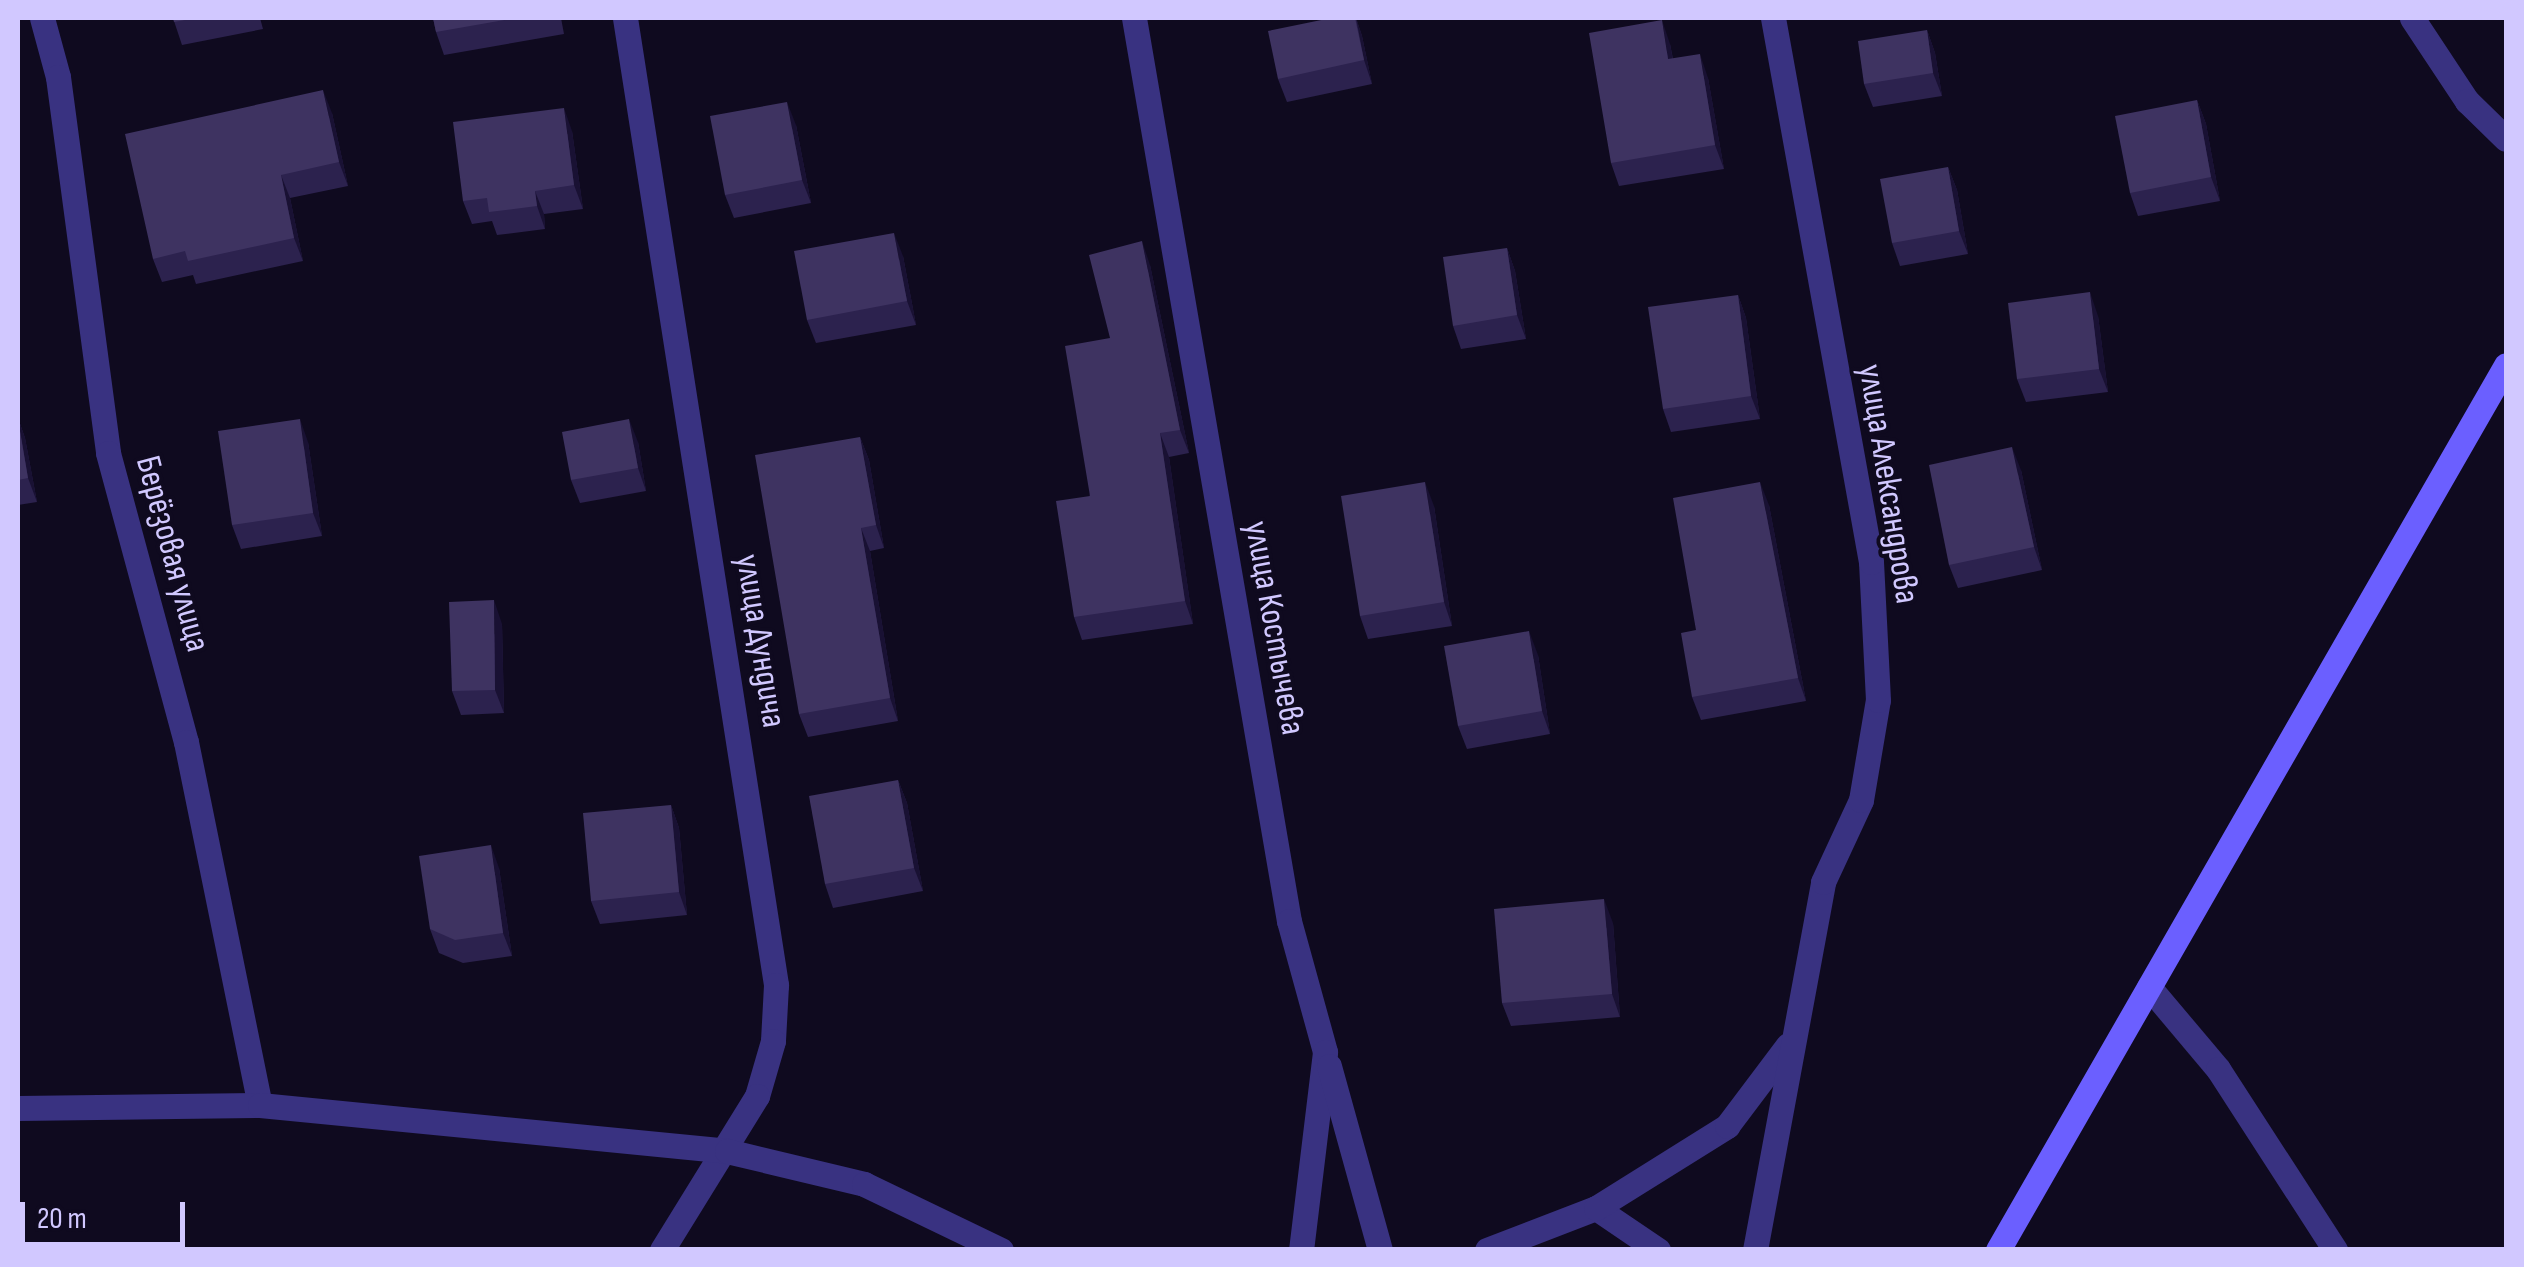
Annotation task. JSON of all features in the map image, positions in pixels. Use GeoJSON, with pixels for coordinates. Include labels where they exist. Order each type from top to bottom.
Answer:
{"type":"FeatureCollection","features":[{"type":"Feature","properties":{"kind":"street","name":"Берёзовая улица"},"geometry":{"type":"LineString","coordinates":[[42,18],[58,77],[108,453],[186,742],[260,1105]]}},
{"type":"Feature","properties":{"kind":"street","name":"улица Дундича"},"geometry":{"type":"LineString","coordinates":[[625,18],[776,985],[773,1041],[757,1096],[727,1152],[662,1250]]}},
{"type":"Feature","properties":{"kind":"street","name":"улица Костычева"},"geometry":{"type":"LineString","coordinates":[[1134,18],[1289,921],[1325,1052],[1302,1250]]}},
{"type":"Feature","properties":{"kind":"street","name":"улица Александрова"},"geometry":{"type":"LineString","coordinates":[[1755,1250],[1823,882],[1872,758],[1878,700],[1871,562],[1772,18]]}},
{"type":"Feature","properties":{"kind":"street"},"geometry":{"type":"LineString","coordinates":[[2412,18],[2468,101],[2506,139]]}},
{"type":"Feature","properties":{"kind":"street"},"geometry":{"type":"LineString","coordinates":[[1998,1250],[2506,365]]}},
{"type":"Feature","properties":{"kind":"street"},"geometry":{"type":"LineString","coordinates":[[2148,987],[2218,1069],[2334,1250]]}},
{"type":"Feature","properties":{"kind":"street"},"geometry":{"type":"LineString","coordinates":[[1487,1250],[1596,1208],[1726,1126],[1791,1041]]}},
{"type":"Feature","properties":{"kind":"street"},"geometry":{"type":"LineString","coordinates":[[1325,1052],[1380,1250]]}},
{"type":"Feature","properties":{"kind":"street"},"geometry":{"type":"LineString","coordinates":[[18,1108],[260,1105],[727,1152],[864,1184],[1001,1250]]}},
{"type":"Feature","properties":{"kind":"street"},"geometry":{"type":"LineString","coordinates":[[1596,1208],[1658,1250]]}},
{"type":"Feature","properties":{"kind":"building"},"geometry":{"type":"Polygon","coordinates":[[[433,18],[515,18],[436,32],[433,18]]]}},
{"type":"Feature","properties":{"kind":"building"},"geometry":{"type":"Polygon","coordinates":[[[1331,18],[1355,18],[1364,60],[1278,79],[1268,31],[1331,18]]]}},
{"type":"Feature","properties":{"kind":"building"},"geometry":{"type":"Polygon","coordinates":[[[1662,20],[1668,59],[1700,54],[1715,145],[1611,163],[1589,33],[1662,20]]]}},
{"type":"Feature","properties":{"kind":"building"},"geometry":{"type":"Polygon","coordinates":[[[1927,30],[1933,73],[1864,84],[1858,41],[1927,30]]]}},
{"type":"Feature","properties":{"kind":"building"},"geometry":{"type":"Polygon","coordinates":[[[323,90],[339,162],[281,175],[294,238],[188,261],[185,251],[153,259],[125,134],[323,90]]]}},
{"type":"Feature","properties":{"kind":"building"},"geometry":{"type":"Polygon","coordinates":[[[2197,100],[2211,177],[2130,193],[2115,116],[2197,100]]]}},
{"type":"Feature","properties":{"kind":"building"},"geometry":{"type":"Polygon","coordinates":[[[787,102],[802,180],[725,195],[710,116],[787,102]]]}},
{"type":"Feature","properties":{"kind":"building"},"geometry":{"type":"Polygon","coordinates":[[[564,108],[574,185],[535,191],[537,206],[489,212],[487,198],[463,201],[453,122],[564,108]]]}},
{"type":"Feature","properties":{"kind":"building"},"geometry":{"type":"Polygon","coordinates":[[[1948,167],[1959,231],[1892,243],[1880,179],[1948,167]]]}},
{"type":"Feature","properties":{"kind":"building"},"geometry":{"type":"Polygon","coordinates":[[[894,233],[907,301],[807,320],[794,251],[894,233]]]}},
{"type":"Feature","properties":{"kind":"building"},"geometry":{"type":"Polygon","coordinates":[[[1142,241],[1180,430],[1160,433],[1185,601],[1074,617],[1056,501],[1090,496],[1065,346],[1110,338],[1089,255],[1142,241]]]}},
{"type":"Feature","properties":{"kind":"building"},"geometry":{"type":"Polygon","coordinates":[[[1507,248],[1517,315],[1453,326],[1443,257],[1507,248]]]}},
{"type":"Feature","properties":{"kind":"building"},"geometry":{"type":"Polygon","coordinates":[[[2090,292],[2099,369],[2017,379],[2008,303],[2090,292]]]}},
{"type":"Feature","properties":{"kind":"building"},"geometry":{"type":"Polygon","coordinates":[[[1738,295],[1751,396],[1663,409],[1648,307],[1738,295]]]}},
{"type":"Feature","properties":{"kind":"building"},"geometry":{"type":"Polygon","coordinates":[[[300,419],[313,513],[232,525],[218,431],[300,419]]]}},
{"type":"Feature","properties":{"kind":"building"},"geometry":{"type":"Polygon","coordinates":[[[629,419],[638,468],[571,480],[562,432],[629,419]]]}},
{"type":"Feature","properties":{"kind":"building"},"geometry":{"type":"Polygon","coordinates":[[[18,420],[28,478],[18,480],[18,420]]]}},
{"type":"Feature","properties":{"kind":"building"},"geometry":{"type":"Polygon","coordinates":[[[860,437],[876,525],[861,528],[890,698],[799,714],[755,455],[860,437]]]}},
{"type":"Feature","properties":{"kind":"building"},"geometry":{"type":"Polygon","coordinates":[[[2012,447],[2034,547],[1949,565],[1929,465],[2012,447]]]}},
{"type":"Feature","properties":{"kind":"building"},"geometry":{"type":"Polygon","coordinates":[[[1425,482],[1444,602],[1360,616],[1341,496],[1425,482]]]}},
{"type":"Feature","properties":{"kind":"building"},"geometry":{"type":"Polygon","coordinates":[[[1760,482],[1798,678],[1692,697],[1681,633],[1696,630],[1673,498],[1760,482]]]}},
{"type":"Feature","properties":{"kind":"building"},"geometry":{"type":"Polygon","coordinates":[[[494,600],[495,690],[452,691],[449,602],[494,600]]]}},
{"type":"Feature","properties":{"kind":"building"},"geometry":{"type":"Polygon","coordinates":[[[1529,631],[1542,711],[1458,726],[1444,646],[1529,631]]]}},
{"type":"Feature","properties":{"kind":"building"},"geometry":{"type":"Polygon","coordinates":[[[898,780],[914,868],[825,884],[809,796],[898,780]]]}},
{"type":"Feature","properties":{"kind":"building"},"geometry":{"type":"Polygon","coordinates":[[[671,805],[679,892],[591,901],[583,813],[671,805]]]}},
{"type":"Feature","properties":{"kind":"building"},"geometry":{"type":"Polygon","coordinates":[[[491,845],[503,933],[455,940],[430,929],[419,856],[491,845]]]}},
{"type":"Feature","properties":{"kind":"building"},"geometry":{"type":"Polygon","coordinates":[[[1604,899],[1612,994],[1502,1003],[1494,909],[1604,899]]]}}]}
